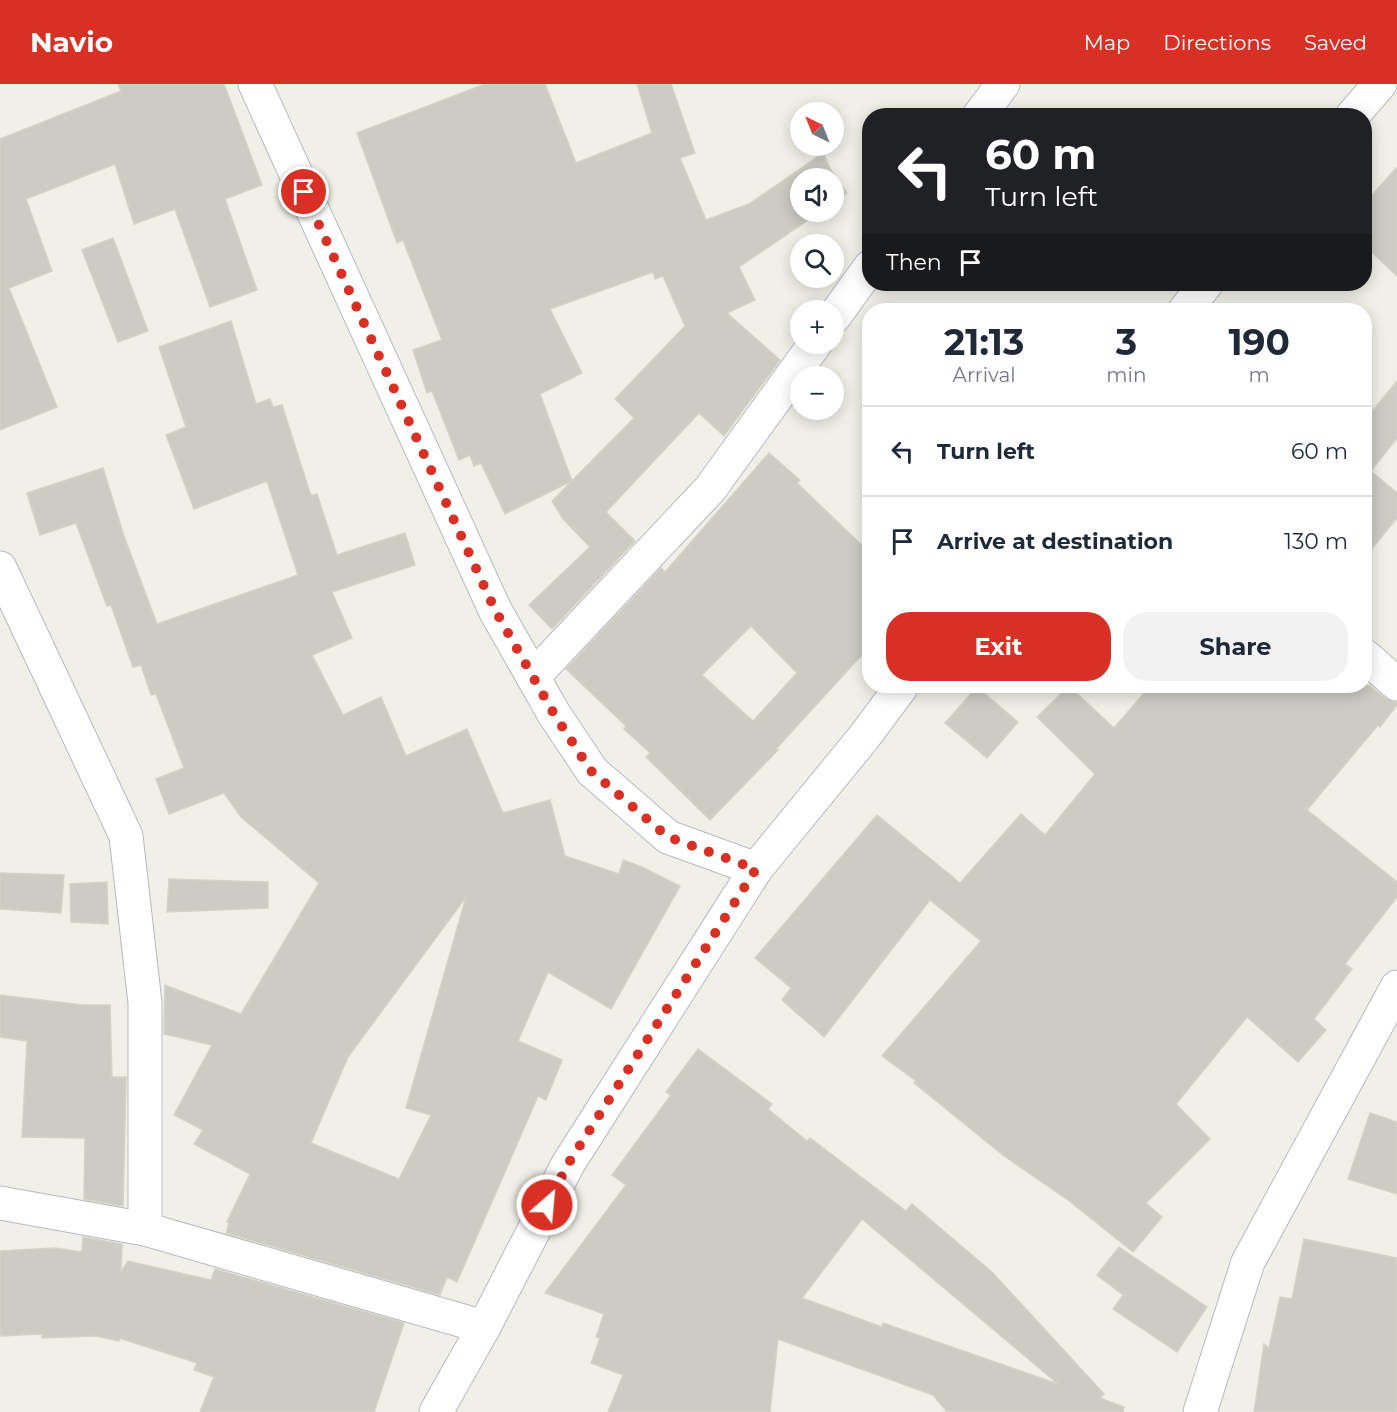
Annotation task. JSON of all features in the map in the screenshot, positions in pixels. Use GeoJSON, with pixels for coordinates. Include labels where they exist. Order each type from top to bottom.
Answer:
{"type":"FeatureCollection","features":[{"type":"Feature","properties":{"kind":"street"},"geometry":{"type":"LineString","coordinates":[[255,84],[495,610],[554,714],[591,771],[668,837],[756,869]]}},
{"type":"Feature","properties":{"kind":"street"},"geometry":{"type":"LineString","coordinates":[[986,108],[1003,84]]}},
{"type":"Feature","properties":{"kind":"street"},"geometry":{"type":"LineString","coordinates":[[1359,108],[1380,84]]}},
{"type":"Feature","properties":{"kind":"street"},"geometry":{"type":"LineString","coordinates":[[844,302],[862,278]]}},
{"type":"Feature","properties":{"kind":"street"},"geometry":{"type":"LineString","coordinates":[[1191,303],[1200,291]]}},
{"type":"Feature","properties":{"kind":"street"},"geometry":{"type":"LineString","coordinates":[[533,677],[710,489],[807,354]]}},
{"type":"Feature","properties":{"kind":"street"},"geometry":{"type":"LineString","coordinates":[[0,568],[126,836],[145,1003],[145,1229]]}},
{"type":"Feature","properties":{"kind":"street"},"geometry":{"type":"LineString","coordinates":[[1372,662],[1397,684]]}},
{"type":"Feature","properties":{"kind":"street"},"geometry":{"type":"LineString","coordinates":[[436,1412],[484,1327],[568,1164],[756,869],[864,737],[897,693]]}},
{"type":"Feature","properties":{"kind":"street"},"geometry":{"type":"LineString","coordinates":[[1200,1412],[1248,1262],[1397,987]]}},
{"type":"Feature","properties":{"kind":"street"},"geometry":{"type":"LineString","coordinates":[[0,1203],[145,1229],[484,1327]]}},
{"type":"Feature","properties":{"kind":"building"},"geometry":{"type":"Polygon","coordinates":[[[118,84],[224,84],[262,185],[225,199],[257,290],[210,307],[175,209],[134,224],[115,164],[26,199],[52,271],[9,288],[57,407],[0,430],[0,139],[121,91],[118,84]]]}},
{"type":"Feature","properties":{"kind":"building"},"geometry":{"type":"Polygon","coordinates":[[[485,84],[545,84],[576,163],[652,133],[637,84],[671,84],[695,153],[680,158],[706,220],[749,204],[790,176],[790,222],[805,222],[739,267],[755,300],[727,313],[780,360],[724,436],[699,413],[606,512],[635,541],[552,629],[529,605],[590,547],[563,519],[552,501],[572,481],[505,514],[481,463],[474,466],[470,455],[459,460],[432,391],[427,393],[413,350],[442,340],[403,240],[397,243],[357,133],[485,84]],[[653,272],[550,309],[582,373],[540,394],[572,481],[634,418],[615,399],[685,326],[663,276],[655,279],[653,272]]]}},
{"type":"Feature","properties":{"kind":"building"},"geometry":{"type":"Polygon","coordinates":[[[819,156],[824,156],[830,168],[801,168],[819,156]]]}},
{"type":"Feature","properties":{"kind":"building"},"geometry":{"type":"Polygon","coordinates":[[[1397,167],[1397,276],[1372,253],[1372,195],[1397,167]]]}},
{"type":"Feature","properties":{"kind":"building"},"geometry":{"type":"Polygon","coordinates":[[[113,238],[148,331],[118,342],[82,250],[113,238]]]}},
{"type":"Feature","properties":{"kind":"building"},"geometry":{"type":"Polygon","coordinates":[[[231,321],[256,404],[270,399],[273,407],[282,405],[311,496],[317,494],[337,555],[405,533],[415,565],[332,592],[352,638],[312,655],[343,715],[381,697],[406,756],[467,729],[503,813],[550,800],[565,856],[619,874],[623,860],[680,886],[611,1009],[548,972],[518,1041],[562,1060],[546,1100],[538,1096],[457,1282],[447,1277],[440,1295],[226,1233],[229,1223],[227,1222],[250,1174],[194,1144],[203,1130],[174,1115],[212,1045],[164,1034],[165,985],[241,1014],[319,883],[241,817],[224,793],[169,814],[156,779],[184,768],[156,694],[151,695],[141,665],[133,667],[111,605],[107,606],[76,523],[40,535],[27,493],[103,468],[124,536],[157,624],[298,575],[267,481],[194,509],[166,435],[186,427],[159,347],[231,321]],[[466,897],[348,1057],[311,1143],[399,1179],[431,1115],[406,1108],[466,897]]]}},
{"type":"Feature","properties":{"kind":"building"},"geometry":{"type":"Polygon","coordinates":[[[1397,381],[1397,438],[1372,470],[1372,411],[1397,381]]]}},
{"type":"Feature","properties":{"kind":"building"},"geometry":{"type":"Polygon","coordinates":[[[769,453],[800,480],[797,483],[862,545],[862,655],[776,749],[778,750],[710,820],[646,757],[650,753],[624,729],[626,726],[566,669],[661,568],[665,572],[769,453]],[[751,626],[702,675],[753,721],[797,673],[751,626]]]}},
{"type":"Feature","properties":{"kind":"building"},"geometry":{"type":"Polygon","coordinates":[[[1372,472],[1397,493],[1397,518],[1372,548],[1372,472]]]}},
{"type":"Feature","properties":{"kind":"building"},"geometry":{"type":"Polygon","coordinates":[[[1372,688],[1385,698],[1397,702],[1380,727],[1378,725],[1307,810],[1397,882],[1397,897],[1345,964],[1352,969],[1314,1019],[1326,1030],[1298,1062],[1247,1017],[1176,1104],[1210,1139],[1146,1203],[1162,1217],[1133,1252],[1068,1200],[1004,1156],[914,1083],[916,1081],[882,1056],[981,941],[930,900],[824,1037],[782,1000],[791,988],[755,958],[877,815],[960,883],[1021,814],[1045,835],[1095,774],[1037,717],[1062,693],[1076,693],[1114,728],[1144,693],[1372,693],[1372,688]]]}},
{"type":"Feature","properties":{"kind":"building"},"geometry":{"type":"Polygon","coordinates":[[[972,693],[984,693],[1018,722],[987,758],[945,723],[972,693]]]}},
{"type":"Feature","properties":{"kind":"building"},"geometry":{"type":"Polygon","coordinates":[[[0,873],[64,875],[61,913],[0,909],[0,873]]]}},
{"type":"Feature","properties":{"kind":"building"},"geometry":{"type":"Polygon","coordinates":[[[169,879],[268,882],[268,908],[167,912],[169,879]]]}},
{"type":"Feature","properties":{"kind":"building"},"geometry":{"type":"Polygon","coordinates":[[[107,882],[108,924],[71,922],[70,884],[107,882]]]}},
{"type":"Feature","properties":{"kind":"building"},"geometry":{"type":"Polygon","coordinates":[[[0,995],[82,1005],[110,1005],[112,1077],[126,1077],[123,1206],[84,1199],[85,1138],[22,1137],[27,1041],[0,1037],[0,995]]]}},
{"type":"Feature","properties":{"kind":"building"},"geometry":{"type":"Polygon","coordinates":[[[698,1049],[772,1104],[768,1109],[807,1141],[810,1138],[906,1211],[912,1204],[992,1272],[1104,1394],[1100,1398],[1124,1407],[1123,1412],[947,1412],[933,1395],[778,1339],[770,1412],[608,1412],[623,1375],[591,1363],[600,1338],[596,1337],[604,1314],[545,1293],[626,1185],[612,1175],[671,1095],[666,1092],[698,1049]],[[862,1219],[802,1298],[882,1327],[883,1323],[1058,1384],[862,1219]]]}},
{"type":"Feature","properties":{"kind":"building"},"geometry":{"type":"Polygon","coordinates":[[[1370,1113],[1397,1122],[1397,1194],[1348,1179],[1370,1113]]]}},
{"type":"Feature","properties":{"kind":"building"},"geometry":{"type":"Polygon","coordinates":[[[83,1237],[122,1244],[121,1272],[128,1261],[211,1280],[215,1269],[404,1323],[374,1412],[200,1412],[214,1377],[194,1370],[197,1363],[119,1338],[119,1341],[96,1336],[42,1338],[42,1334],[0,1336],[0,1251],[55,1248],[82,1252],[83,1237]]]}},
{"type":"Feature","properties":{"kind":"building"},"geometry":{"type":"Polygon","coordinates":[[[1304,1239],[1397,1258],[1397,1412],[1254,1412],[1264,1344],[1269,1348],[1280,1297],[1292,1299],[1304,1239]]]}},
{"type":"Feature","properties":{"kind":"building"},"geometry":{"type":"Polygon","coordinates":[[[1119,1247],[1207,1307],[1177,1352],[1113,1309],[1123,1295],[1097,1275],[1119,1247]]]}},
{"type":"Feature","properties":{"kind":"route"},"geometry":{"type":"LineString","coordinates":[[304,192],[495,610],[554,714],[591,771],[668,837],[756,869],[568,1164],[547,1205]]}}]}
